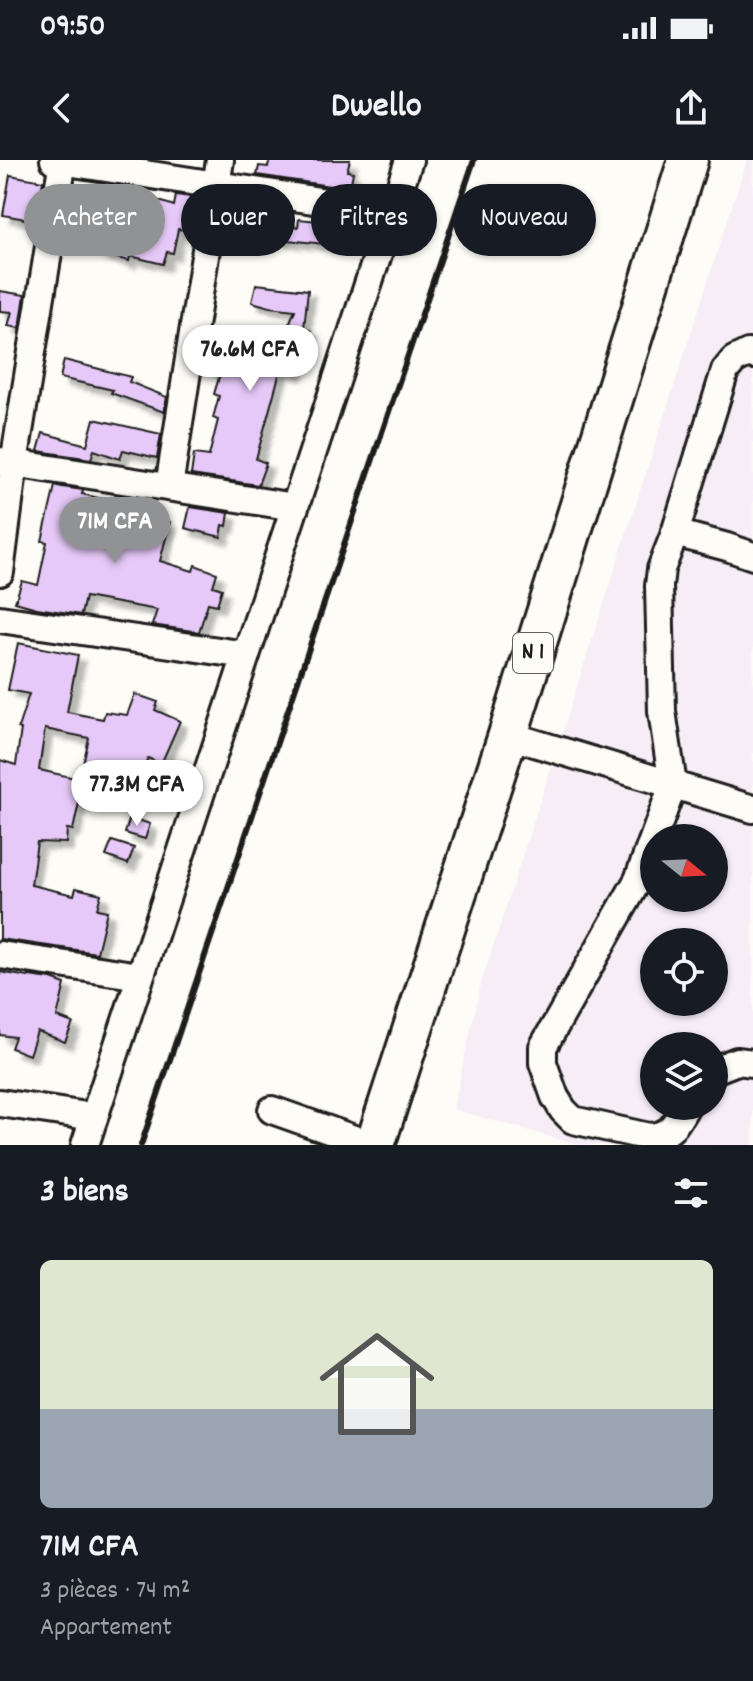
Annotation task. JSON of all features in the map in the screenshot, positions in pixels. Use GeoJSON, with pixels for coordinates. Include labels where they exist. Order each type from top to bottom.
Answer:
{"type":"FeatureCollection","features":[{"type":"Feature","properties":{"kind":"highway","name":"N 1"},"geometry":{"type":"LineString","coordinates":[[373,1145],[508,735],[688,160]]}},
{"type":"Feature","properties":{"kind":"street"},"geometry":{"type":"LineString","coordinates":[[0,572],[7,462],[60,160],[218,173],[311,194]]}},
{"type":"Feature","properties":{"kind":"street"},"geometry":{"type":"LineString","coordinates":[[401,184],[409,160]]}},
{"type":"Feature","properties":{"kind":"street"},"geometry":{"type":"LineString","coordinates":[[169,487],[218,173]]}},
{"type":"Feature","properties":{"kind":"street"},"geometry":{"type":"LineString","coordinates":[[85,1145],[377,256]]}},
{"type":"Feature","properties":{"kind":"street"},"geometry":{"type":"LineString","coordinates":[[677,1120],[662,1136],[649,1137],[573,1120],[555,1097],[543,1063],[543,1047],[638,880],[673,785],[662,711],[661,569],[725,371],[734,360],[748,353],[753,355]]}},
{"type":"Feature","properties":{"kind":"street"},"geometry":{"type":"LineString","coordinates":[[7,462],[295,507]]}},
{"type":"Feature","properties":{"kind":"street"},"geometry":{"type":"LineString","coordinates":[[675,533],[753,556]]}},
{"type":"Feature","properties":{"kind":"street"},"geometry":{"type":"LineString","coordinates":[[727,547],[753,537]]}},
{"type":"Feature","properties":{"kind":"street"},"geometry":{"type":"LineString","coordinates":[[0,619],[246,655]]}},
{"type":"Feature","properties":{"kind":"street"},"geometry":{"type":"LineString","coordinates":[[508,735],[753,809]]}},
{"type":"Feature","properties":{"kind":"street"},"geometry":{"type":"LineString","coordinates":[[0,955],[140,976]]}},
{"type":"Feature","properties":{"kind":"street"},"geometry":{"type":"LineString","coordinates":[[728,1065],[737,1061],[753,1063]]}},
{"type":"Feature","properties":{"kind":"street"},"geometry":{"type":"LineString","coordinates":[[0,1103],[94,1117]]}},
{"type":"Feature","properties":{"kind":"street"},"geometry":{"type":"LineString","coordinates":[[272,1110],[373,1145]]}},
{"type":"Feature","properties":{"kind":"shaded area"},"geometry":{"type":"Polygon","coordinates":[[[747,160],[753,160],[753,1145],[579,1145],[453,1109],[481,984],[747,160]]]}},
{"type":"Feature","properties":{"kind":"building"},"geometry":{"type":"Polygon","coordinates":[[[270,160],[350,160],[347,171],[353,172],[351,184],[317,184],[257,175],[259,166],[268,167],[270,160]]]}},
{"type":"Feature","properties":{"kind":"building"},"geometry":{"type":"Polygon","coordinates":[[[10,175],[43,181],[43,184],[24,184],[24,219],[3,215],[10,175]]]}},
{"type":"Feature","properties":{"kind":"building"},"geometry":{"type":"Polygon","coordinates":[[[176,195],[181,196],[181,229],[178,229],[173,253],[167,252],[163,264],[130,256],[165,256],[165,203],[174,206],[176,195]]]}},
{"type":"Feature","properties":{"kind":"building"},"geometry":{"type":"Polygon","coordinates":[[[299,219],[311,220],[311,243],[295,241],[295,226],[298,227],[299,219]]]}},
{"type":"Feature","properties":{"kind":"building"},"geometry":{"type":"Polygon","coordinates":[[[110,256],[130,256],[129,261],[110,256]]]}},
{"type":"Feature","properties":{"kind":"building"},"geometry":{"type":"Polygon","coordinates":[[[256,284],[308,290],[304,328],[311,331],[294,373],[281,368],[256,459],[266,463],[258,485],[191,475],[194,454],[209,456],[218,420],[213,418],[219,396],[214,394],[220,374],[208,370],[215,340],[273,362],[295,310],[252,302],[256,284]]]}},
{"type":"Feature","properties":{"kind":"building"},"geometry":{"type":"Polygon","coordinates":[[[0,291],[25,295],[20,328],[8,326],[12,312],[0,311],[0,291]]]}},
{"type":"Feature","properties":{"kind":"building"},"geometry":{"type":"Polygon","coordinates":[[[64,360],[131,377],[129,382],[167,397],[164,412],[111,393],[113,390],[60,378],[64,360]]]}},
{"type":"Feature","properties":{"kind":"building"},"geometry":{"type":"Polygon","coordinates":[[[94,419],[161,434],[157,458],[123,450],[120,459],[94,450],[91,459],[38,451],[43,433],[87,445],[94,419]]]}},
{"type":"Feature","properties":{"kind":"building"},"geometry":{"type":"Polygon","coordinates":[[[55,486],[83,490],[82,494],[106,500],[104,510],[145,520],[147,516],[170,522],[160,561],[193,571],[195,565],[217,573],[213,586],[222,589],[217,605],[208,603],[199,632],[152,625],[157,610],[85,597],[81,615],[15,602],[22,581],[38,585],[47,542],[42,541],[55,486]]]}},
{"type":"Feature","properties":{"kind":"building"},"geometry":{"type":"Polygon","coordinates":[[[190,507],[229,513],[221,537],[185,528],[190,507]]]}},
{"type":"Feature","properties":{"kind":"building"},"geometry":{"type":"Polygon","coordinates":[[[18,643],[78,655],[67,712],[103,719],[105,712],[127,715],[135,694],[158,702],[155,710],[180,721],[161,764],[148,758],[139,775],[122,766],[120,773],[83,764],[89,738],[45,729],[39,770],[84,780],[73,830],[67,829],[66,843],[37,842],[31,885],[74,895],[76,888],[101,894],[97,909],[107,911],[97,953],[0,939],[0,760],[16,765],[21,729],[18,728],[29,694],[8,690],[18,643]]]}},
{"type":"Feature","properties":{"kind":"building"},"geometry":{"type":"Polygon","coordinates":[[[130,817],[150,824],[145,839],[125,833],[130,817]]]}},
{"type":"Feature","properties":{"kind":"building"},"geometry":{"type":"Polygon","coordinates":[[[112,841],[134,848],[128,864],[106,856],[112,841]]]}},
{"type":"Feature","properties":{"kind":"building"},"geometry":{"type":"Polygon","coordinates":[[[0,972],[65,984],[57,1017],[73,1023],[65,1042],[37,1031],[29,1055],[11,1048],[15,1037],[0,1035],[0,972]]]}},
{"type":"Feature","properties":{"kind":"railway"},"geometry":{"type":"LineString","coordinates":[[141,1145],[474,160]]}}]}
